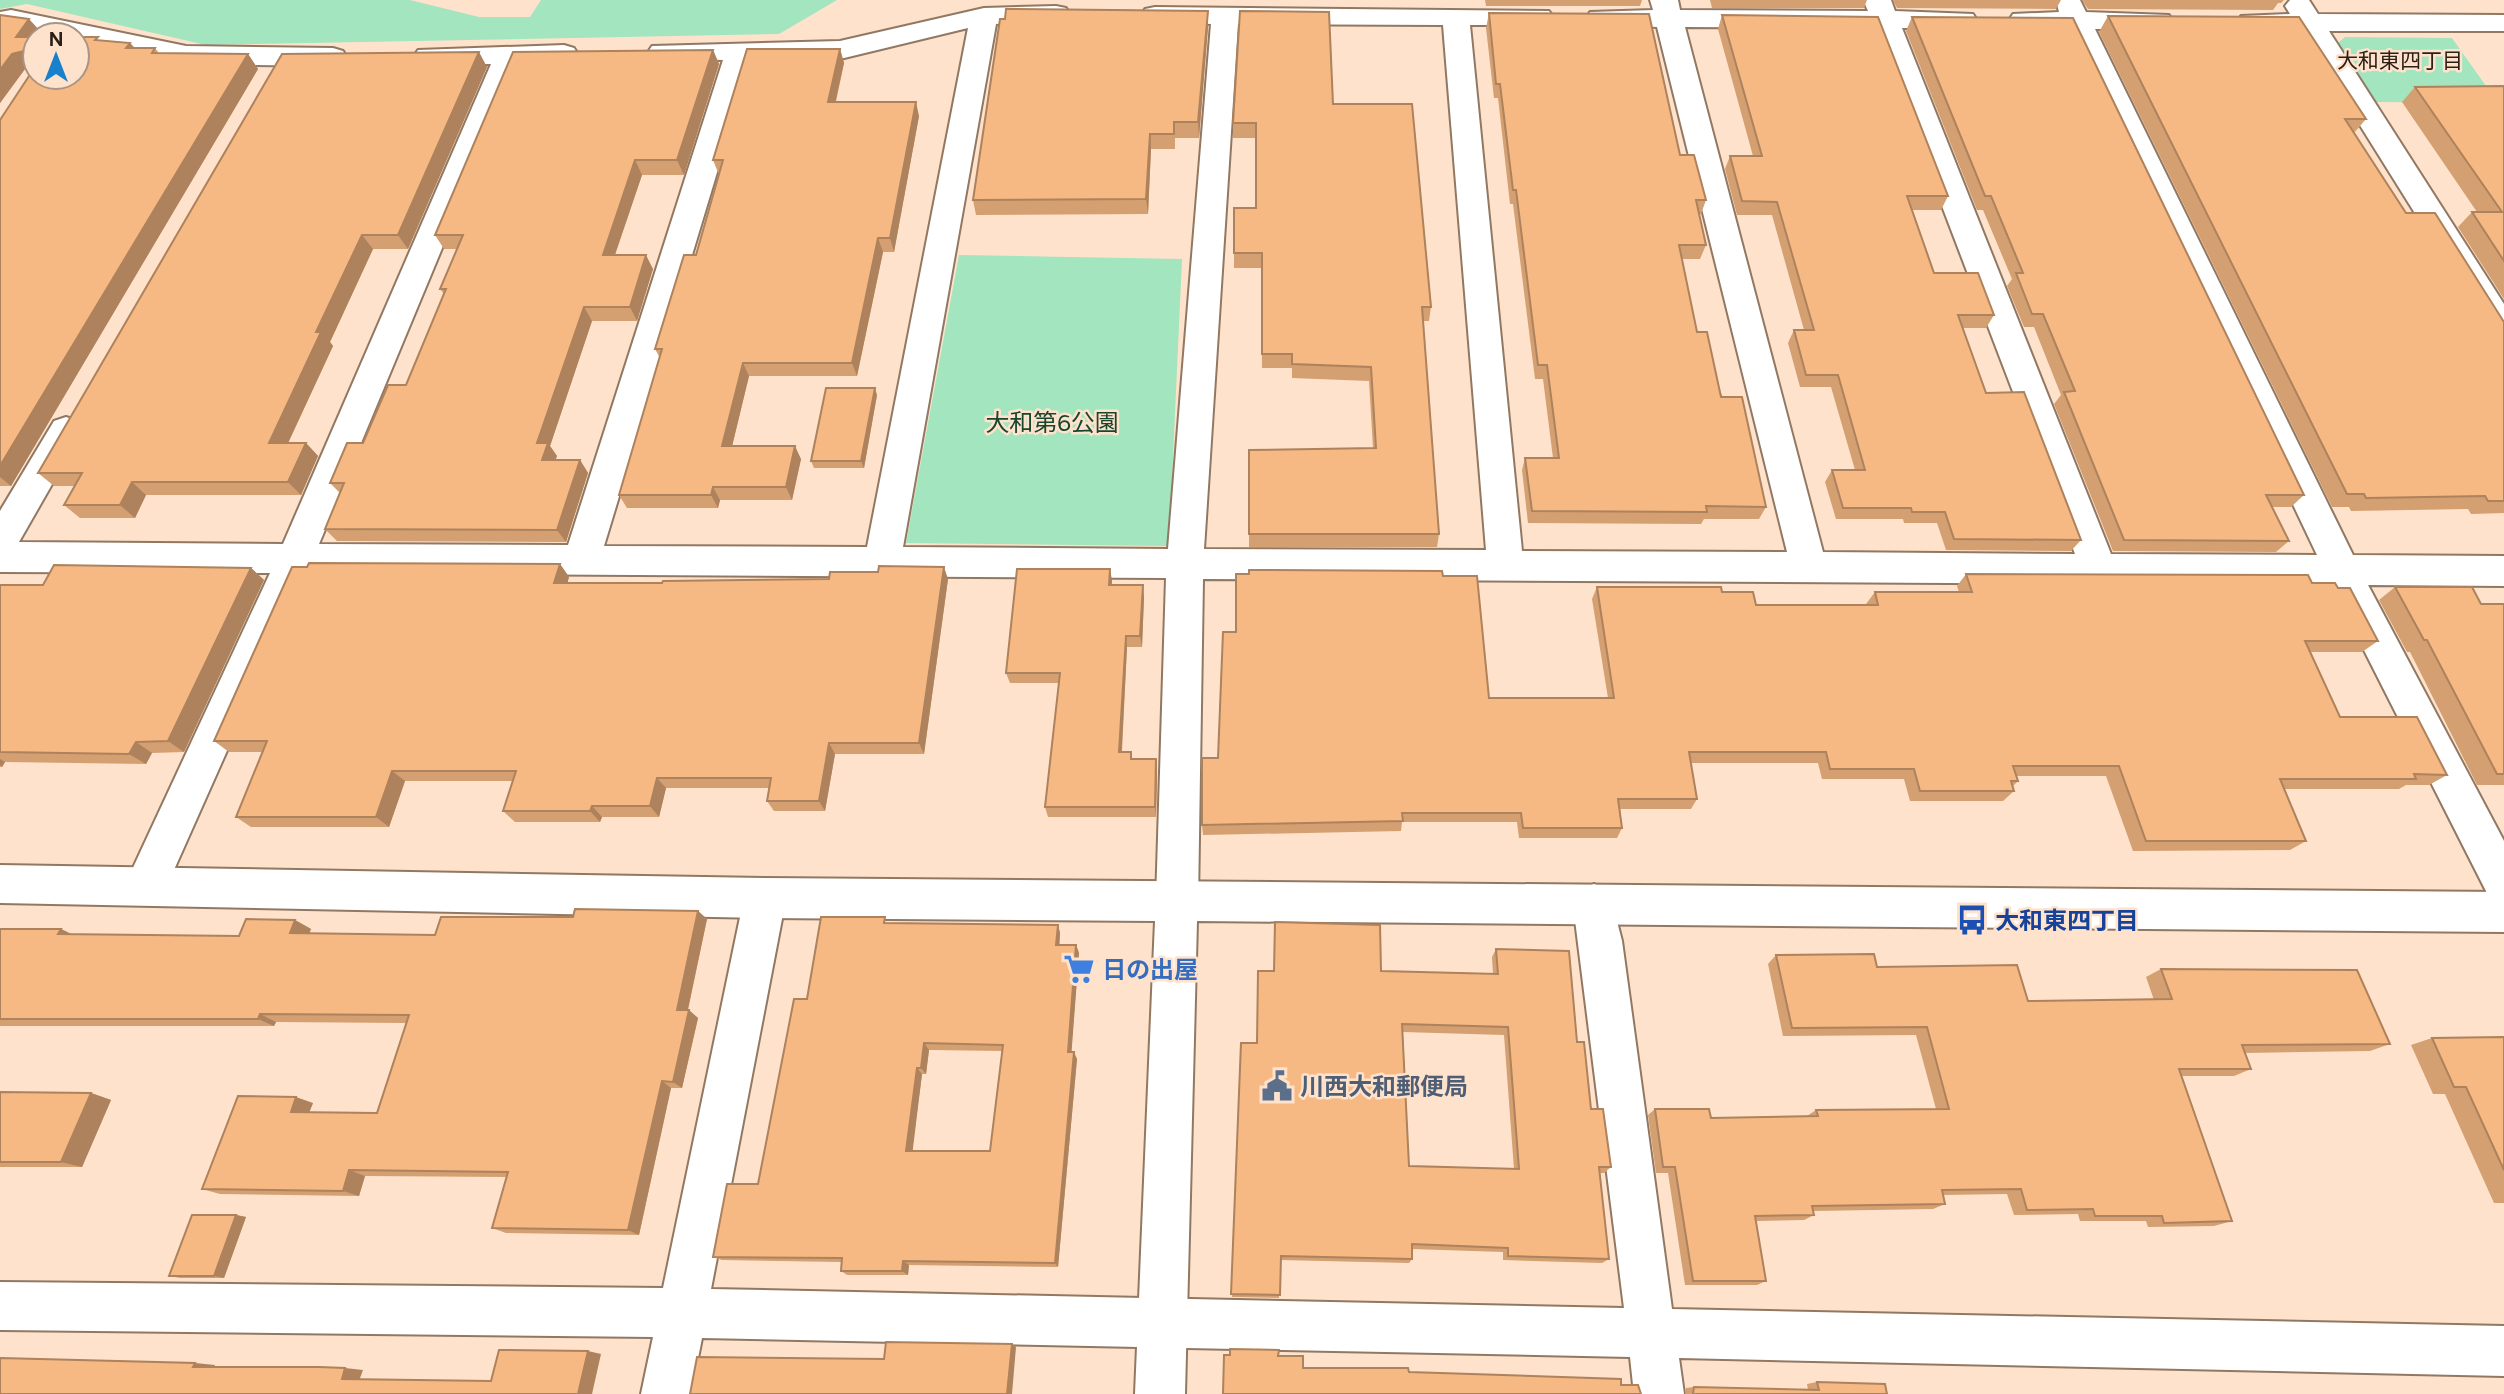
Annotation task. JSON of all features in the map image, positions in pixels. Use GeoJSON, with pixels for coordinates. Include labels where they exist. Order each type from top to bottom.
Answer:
{"type":"FeatureCollection","features":[{"type":"Feature","properties":{"kind":"street"},"geometry":{"type":"LineString","coordinates":[[1666,9],[1809,567]]}},
{"type":"Feature","properties":{"kind":"street"},"geometry":{"type":"LineString","coordinates":[[1130,15],[1569,18],[1666,9],[2072,10],[2186,21]]}},
{"type":"Feature","properties":{"kind":"street"},"geometry":{"type":"LineString","coordinates":[[1881,10],[2099,569]]}},
{"type":"Feature","properties":{"kind":"street"},"geometry":{"type":"LineString","coordinates":[[2072,10],[2342,570],[2504,883]]}},
{"type":"Feature","properties":{"kind":"street"},"geometry":{"type":"LineString","coordinates":[[2302,11],[2504,330]]}},
{"type":"Feature","properties":{"kind":"street"},"geometry":{"type":"LineString","coordinates":[[2227,22],[2302,11],[2504,23]]}},
{"type":"Feature","properties":{"kind":"street"},"geometry":{"type":"LineString","coordinates":[[631,52],[840,50],[984,16],[1089,15]]}},
{"type":"Feature","properties":{"kind":"street"},"geometry":{"type":"LineString","coordinates":[[1160,1394],[1177,902],[1185,564],[1225,15]]}},
{"type":"Feature","properties":{"kind":"street"},"geometry":{"type":"LineString","coordinates":[[882,562],[984,16]]}},
{"type":"Feature","properties":{"kind":"street"},"geometry":{"type":"LineString","coordinates":[[1456,17],[1505,566]]}},
{"type":"Feature","properties":{"kind":"street"},"geometry":{"type":"LineString","coordinates":[[0,20],[11,18],[23,21]]}},
{"type":"Feature","properties":{"kind":"street"},"geometry":{"type":"LineString","coordinates":[[91,36],[275,70],[362,57]]}},
{"type":"Feature","properties":{"kind":"street"},"geometry":{"type":"LineString","coordinates":[[581,560],[740,51]]}},
{"type":"Feature","properties":{"kind":"street"},"geometry":{"type":"LineString","coordinates":[[402,56],[591,53]]}},
{"type":"Feature","properties":{"kind":"street"},"geometry":{"type":"LineString","coordinates":[[146,885],[295,558],[509,54]]}},
{"type":"Feature","properties":{"kind":"street"},"geometry":{"type":"LineString","coordinates":[[0,543],[83,401]]}},
{"type":"Feature","properties":{"kind":"street"},"geometry":{"type":"LineString","coordinates":[[0,557],[2504,571]]}},
{"type":"Feature","properties":{"kind":"street"},"geometry":{"type":"LineString","coordinates":[[0,884],[765,898],[2504,912]]}},
{"type":"Feature","properties":{"kind":"street"},"geometry":{"type":"LineString","coordinates":[[666,1394],[765,898]]}},
{"type":"Feature","properties":{"kind":"street"},"geometry":{"type":"LineString","coordinates":[[1594,904],[1659,1394]]}},
{"type":"Feature","properties":{"kind":"street"},"geometry":{"type":"LineString","coordinates":[[0,1306],[683,1312],[1653,1335],[2504,1350]]}},
{"type":"Feature","properties":{"kind":"green space"},"geometry":{"type":"Polygon","coordinates":[[[0,0],[410,0],[479,17],[530,17],[541,0],[837,0],[779,34],[206,45],[27,4],[0,9],[0,0]]]}},
{"type":"Feature","properties":{"kind":"green space"},"geometry":{"type":"Polygon","coordinates":[[[2345,37],[2452,38],[2498,103],[2376,102],[2338,43],[2345,37]]]}},
{"type":"Feature","properties":{"kind":"green space","name":"大和第6公園"},"geometry":{"type":"Polygon","coordinates":[[[959,255],[1182,259],[1169,546],[906,543],[959,255]]]}},
{"type":"Feature","properties":{"kind":"building"},"geometry":{"type":"Polygon","coordinates":[[[1006,9],[1208,11],[1198,122],[1174,122],[1174,134],[1150,134],[1146,199],[973,200],[1000,19],[1005,19],[1006,9]]]}},
{"type":"Feature","properties":{"kind":"building"},"geometry":{"type":"Polygon","coordinates":[[[1240,11],[1329,12],[1333,104],[1412,104],[1431,307],[1422,307],[1439,534],[1249,534],[1249,450],[1376,448],[1371,367],[1292,364],[1292,354],[1262,354],[1262,253],[1234,253],[1234,208],[1256,208],[1256,123],[1233,123],[1240,11]]]}},
{"type":"Feature","properties":{"kind":"building"},"geometry":{"type":"Polygon","coordinates":[[[1489,13],[1649,14],[1680,155],[1694,155],[1706,200],[1696,200],[1706,245],[1679,245],[1697,332],[1707,332],[1721,397],[1742,397],[1766,507],[1706,506],[1707,512],[1532,511],[1525,458],[1559,458],[1547,365],[1538,365],[1516,190],[1513,190],[1500,84],[1496,84],[1489,13]]]}},
{"type":"Feature","properties":{"kind":"building"},"geometry":{"type":"Polygon","coordinates":[[[0,15],[29,19],[21,21],[21,30],[16,37],[21,37],[21,52],[12,54],[0,70],[0,15]]]}},
{"type":"Feature","properties":{"kind":"building"},"geometry":{"type":"Polygon","coordinates":[[[1722,15],[1878,17],[1948,196],[1907,196],[1934,273],[1978,273],[1994,315],[1958,315],[1986,393],[2024,392],[2081,540],[1954,539],[1945,512],[1912,512],[1911,508],[1843,508],[1832,470],[1865,470],[1838,375],[1806,375],[1794,330],[1814,330],[1777,202],[1742,201],[1730,156],[1762,156],[1722,15]]]}},
{"type":"Feature","properties":{"kind":"building"},"geometry":{"type":"Polygon","coordinates":[[[2108,16],[2299,17],[2366,119],[2345,119],[2406,213],[2435,213],[2504,322],[2504,501],[2488,501],[2485,496],[2366,498],[2364,494],[2347,494],[2108,16]]]}},
{"type":"Feature","properties":{"kind":"building"},"geometry":{"type":"Polygon","coordinates":[[[1912,17],[2073,18],[2304,495],[2266,495],[2289,541],[2124,540],[2064,392],[2075,391],[2043,314],[2032,314],[2016,273],[2023,273],[1991,196],[1985,196],[1912,17]]]}},
{"type":"Feature","properties":{"kind":"building"},"geometry":{"type":"Polygon","coordinates":[[[91,37],[98,37],[95,40],[130,43],[126,48],[155,48],[152,53],[248,54],[0,466],[0,120],[21,88],[21,91],[91,91],[91,37]]]}},
{"type":"Feature","properties":{"kind":"building"},"geometry":{"type":"Polygon","coordinates":[[[747,49],[840,49],[828,102],[916,102],[890,238],[878,238],[852,363],[743,363],[722,446],[795,446],[786,487],[713,487],[711,495],[619,495],[662,349],[655,349],[684,255],[696,255],[723,160],[713,160],[747,49]]]}},
{"type":"Feature","properties":{"kind":"building"},"geometry":{"type":"Polygon","coordinates":[[[713,50],[677,160],[635,160],[603,255],[646,255],[630,307],[584,307],[537,443],[548,443],[542,460],[580,460],[557,530],[325,529],[344,483],[330,483],[347,443],[363,443],[388,385],[406,385],[446,289],[440,289],[463,235],[435,235],[513,52],[713,50]]]}},
{"type":"Feature","properties":{"kind":"building"},"geometry":{"type":"Polygon","coordinates":[[[479,52],[398,235],[362,235],[316,332],[321,332],[269,443],[306,443],[288,482],[132,482],[120,505],[64,505],[82,473],[38,473],[282,54],[479,52]]]}},
{"type":"Feature","properties":{"kind":"building"},"geometry":{"type":"Polygon","coordinates":[[[2504,86],[2504,261],[2472,212],[2502,212],[2415,87],[2504,86]]]}},
{"type":"Feature","properties":{"kind":"building"},"geometry":{"type":"Polygon","coordinates":[[[826,388],[875,388],[861,461],[811,461],[826,388]]]}},
{"type":"Feature","properties":{"kind":"building"},"geometry":{"type":"Polygon","coordinates":[[[309,563],[560,564],[554,583],[829,579],[830,572],[878,572],[879,566],[944,567],[919,743],[829,743],[819,801],[767,801],[771,778],[657,778],[650,806],[592,806],[590,811],[503,811],[516,771],[392,771],[376,817],[236,817],[267,741],[214,741],[292,567],[307,567],[309,563]]]}},
{"type":"Feature","properties":{"kind":"building"},"geometry":{"type":"Polygon","coordinates":[[[54,565],[251,568],[168,741],[136,742],[129,754],[0,752],[0,585],[43,585],[54,565]]]}},
{"type":"Feature","properties":{"kind":"building"},"geometry":{"type":"Polygon","coordinates":[[[1017,569],[1110,569],[1109,585],[1143,585],[1140,636],[1126,636],[1119,752],[1131,752],[1131,759],[1156,759],[1155,807],[1045,807],[1060,673],[1006,673],[1017,569]]]}},
{"type":"Feature","properties":{"kind":"building"},"geometry":{"type":"Polygon","coordinates":[[[1249,570],[1442,571],[1443,576],[1477,576],[1489,698],[1614,698],[1597,587],[1721,587],[1722,592],[1753,592],[1756,605],[1878,605],[1875,592],[1972,592],[1966,574],[2308,575],[2312,583],[2335,583],[2338,588],[2350,588],[2378,641],[2305,641],[2340,717],[2417,717],[2447,775],[2414,774],[2416,779],[2280,779],[2306,841],[2146,841],[2119,766],[2013,766],[2018,781],[2011,781],[2014,791],[1920,791],[1914,769],[1830,769],[1826,752],[1689,752],[1697,799],[1618,799],[1622,828],[1523,828],[1521,813],[1402,813],[1403,821],[1202,825],[1202,758],[1218,758],[1223,632],[1236,632],[1236,574],[1249,574],[1249,570]]]}},
{"type":"Feature","properties":{"kind":"building"},"geometry":{"type":"Polygon","coordinates":[[[2395,587],[2472,587],[2481,604],[2504,604],[2504,774],[2497,774],[2427,640],[2424,640],[2395,587]]]}},
{"type":"Feature","properties":{"kind":"building"},"geometry":{"type":"Polygon","coordinates":[[[575,909],[698,911],[677,1010],[689,1010],[673,1082],[662,1081],[628,1230],[492,1228],[508,1172],[349,1170],[343,1191],[202,1189],[238,1096],[296,1097],[291,1112],[377,1113],[409,1015],[260,1014],[258,1019],[0,1019],[0,929],[61,929],[58,934],[239,936],[246,919],[295,920],[290,933],[435,935],[441,917],[573,917],[575,909]]]}},
{"type":"Feature","properties":{"kind":"building"},"geometry":{"type":"Polygon","coordinates":[[[821,917],[885,917],[884,923],[1058,925],[1056,945],[1076,945],[1068,1052],[1074,1052],[1055,1263],[903,1261],[902,1271],[841,1271],[842,1258],[713,1257],[727,1184],[758,1184],[794,999],[807,999],[821,917]],[[924,1043],[921,1068],[917,1068],[906,1151],[990,1151],[1003,1045],[924,1043]]]}},
{"type":"Feature","properties":{"kind":"building"},"geometry":{"type":"Polygon","coordinates":[[[1275,922],[1380,925],[1381,971],[1498,974],[1496,949],[1569,951],[1577,1042],[1584,1042],[1591,1109],[1603,1109],[1611,1167],[1599,1167],[1609,1259],[1508,1256],[1508,1248],[1412,1244],[1412,1259],[1281,1256],[1280,1295],[1231,1294],[1241,1043],[1257,1043],[1258,971],[1274,971],[1275,922]],[[1402,1024],[1409,1166],[1519,1169],[1508,1027],[1402,1024]]]}},
{"type":"Feature","properties":{"kind":"building"},"geometry":{"type":"Polygon","coordinates":[[[1874,954],[1877,967],[2017,965],[2028,1001],[2172,999],[2161,969],[2357,970],[2390,1044],[2242,1045],[2251,1069],[2179,1069],[2232,1221],[2164,1223],[2162,1216],[2095,1216],[2093,1209],[2027,1210],[2021,1189],[1942,1190],[1945,1204],[1812,1206],[1814,1215],[1755,1216],[1766,1281],[1693,1281],[1675,1167],[1663,1167],[1655,1109],[1709,1109],[1711,1118],[1818,1116],[1816,1110],[1949,1109],[1927,1027],[1792,1028],[1776,955],[1874,954]]]}},
{"type":"Feature","properties":{"kind":"building"},"geometry":{"type":"Polygon","coordinates":[[[2504,1037],[2504,1170],[2466,1087],[2454,1087],[2432,1038],[2504,1037]]]}},
{"type":"Feature","properties":{"kind":"building"},"geometry":{"type":"Polygon","coordinates":[[[0,1092],[91,1093],[61,1162],[0,1162],[0,1092]]]}},
{"type":"Feature","properties":{"kind":"building"},"geometry":{"type":"Polygon","coordinates":[[[192,1215],[236,1215],[214,1276],[169,1276],[192,1215]]]}},
{"type":"Feature","properties":{"kind":"building"},"geometry":{"type":"Polygon","coordinates":[[[886,1342],[1012,1344],[1007,1394],[690,1394],[697,1357],[884,1359],[886,1342]]]}},
{"type":"Feature","properties":{"kind":"building"},"geometry":{"type":"Polygon","coordinates":[[[1230,1349],[1279,1350],[1278,1356],[1303,1356],[1303,1368],[1408,1368],[1409,1372],[1621,1379],[1621,1385],[1638,1385],[1641,1394],[1223,1394],[1224,1355],[1230,1355],[1230,1349]]]}},
{"type":"Feature","properties":{"kind":"building"},"geometry":{"type":"Polygon","coordinates":[[[499,1350],[588,1351],[578,1394],[0,1394],[0,1358],[195,1363],[193,1367],[345,1368],[342,1379],[491,1381],[499,1350]]]}},
{"type":"Feature","properties":{"kind":"building"},"geometry":{"type":"Polygon","coordinates":[[[1817,1382],[1885,1384],[1887,1394],[1693,1394],[1694,1387],[1819,1390],[1817,1382]]]}},
{"type":"Feature","properties":{"kind":"place","name":"大和東四丁目"},"geometry":{"type":"Point","coordinates":[1972,920]}},
{"type":"Feature","properties":{"kind":"place","name":"日の出屋"},"geometry":{"type":"Point","coordinates":[1079,969]}},
{"type":"Feature","properties":{"kind":"place","name":"川西大和郵便局"},"geometry":{"type":"Point","coordinates":[1277,1086]}},
{"type":"Feature","properties":{"kind":"district","name":"大和東四丁目"},"geometry":{"type":"Point","coordinates":[2400,60]}}]}
